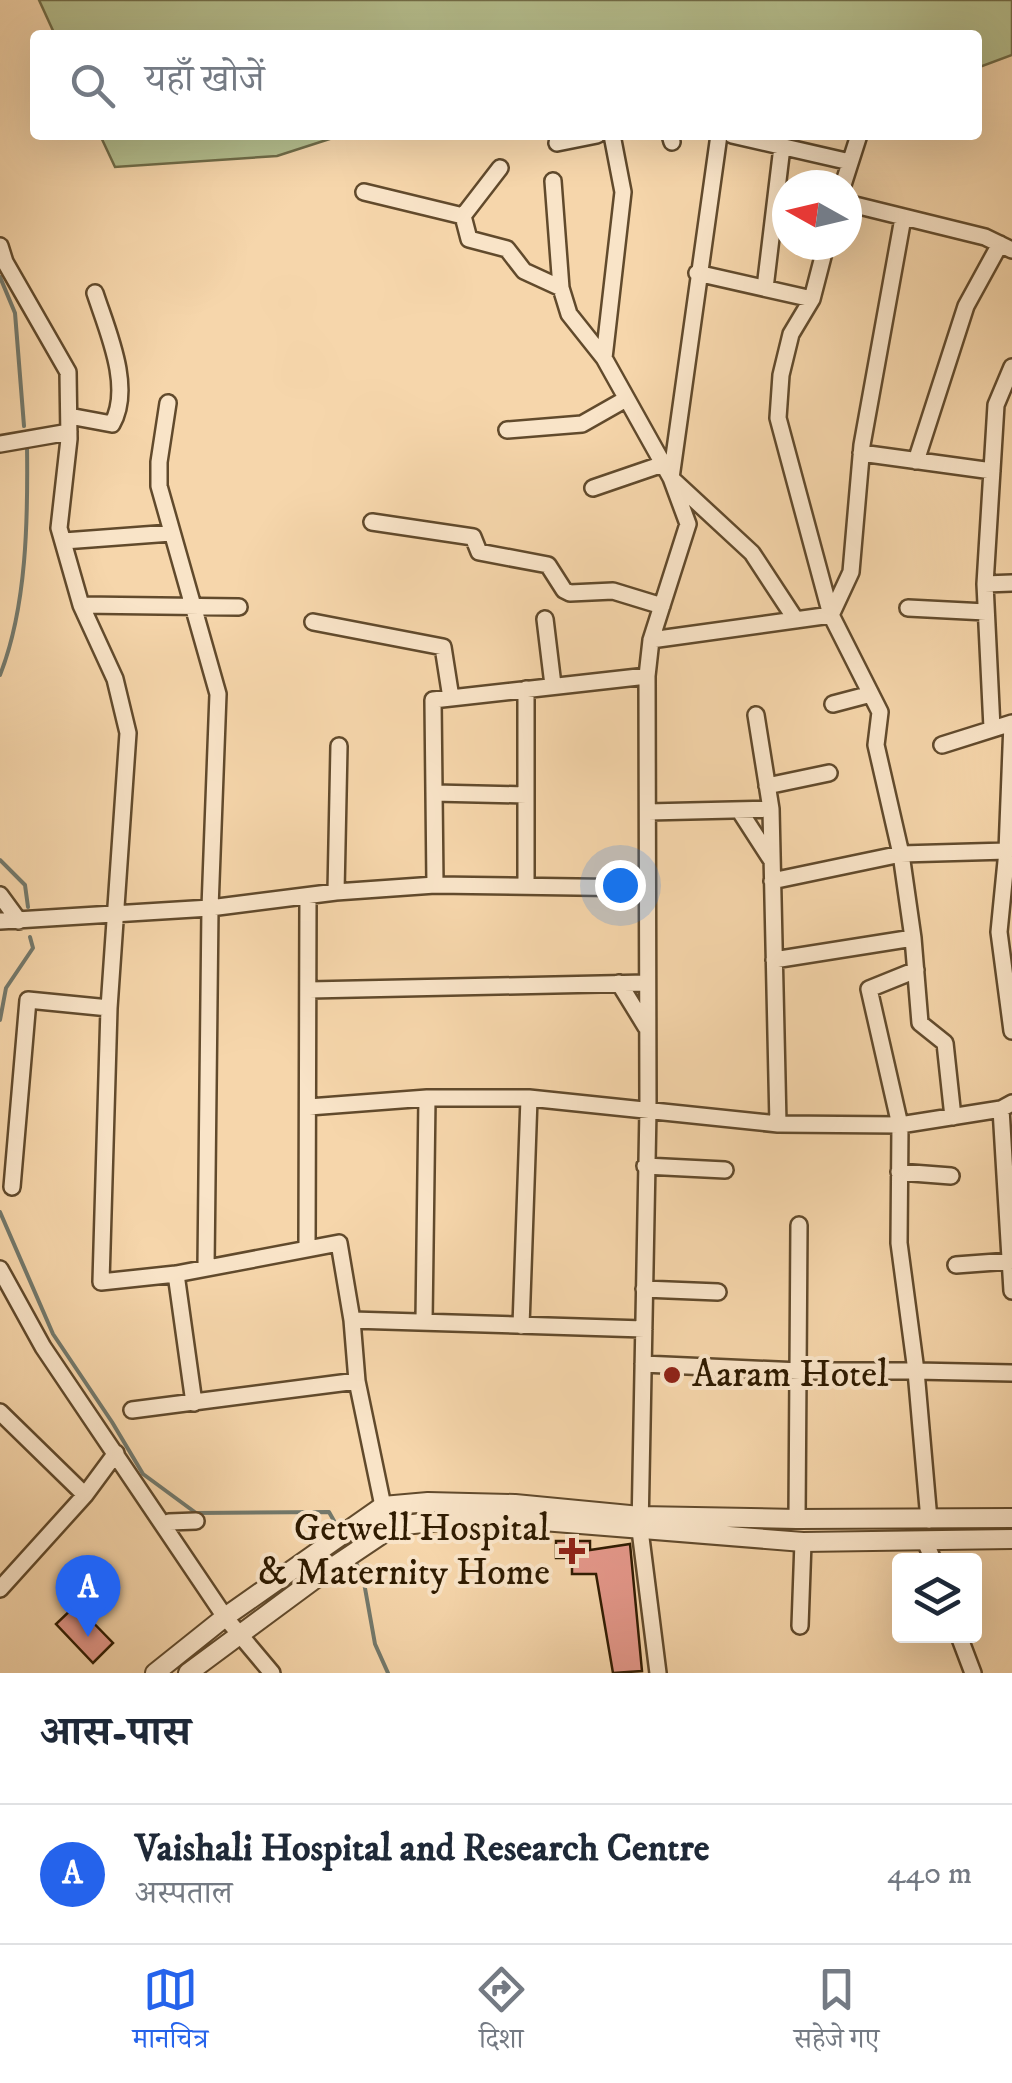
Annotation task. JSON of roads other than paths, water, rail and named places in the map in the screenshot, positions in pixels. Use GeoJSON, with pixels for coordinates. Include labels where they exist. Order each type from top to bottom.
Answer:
{"type":"FeatureCollection","features":[{"type":"Feature","properties":{"kind":"street"},"geometry":{"type":"LineString","coordinates":[[557,143],[572,140]]}},
{"type":"Feature","properties":{"kind":"street"},"geometry":{"type":"LineString","coordinates":[[604,358],[624,192],[613,140]]}},
{"type":"Feature","properties":{"kind":"street"},"geometry":{"type":"LineString","coordinates":[[667,471],[718,140]]}},
{"type":"Feature","properties":{"kind":"street"},"geometry":{"type":"LineString","coordinates":[[753,140],[850,162]]}},
{"type":"Feature","properties":{"kind":"street"},"geometry":{"type":"LineString","coordinates":[[848,170],[857,140]]}},
{"type":"Feature","properties":{"kind":"street"},"geometry":{"type":"LineString","coordinates":[[765,288],[782,147]]}},
{"type":"Feature","properties":{"kind":"street"},"geometry":{"type":"LineString","coordinates":[[500,168],[464,216],[469,239],[507,249],[524,271],[561,288]]}},
{"type":"Feature","properties":{"kind":"street"},"geometry":{"type":"LineString","coordinates":[[554,181],[561,288],[569,314],[604,358],[667,471],[688,524],[651,640],[647,676],[648,1109],[640,1523],[658,1673]]}},
{"type":"Feature","properties":{"kind":"street"},"geometry":{"type":"LineString","coordinates":[[364,192],[464,216]]}},
{"type":"Feature","properties":{"kind":"street"},"geometry":{"type":"LineString","coordinates":[[862,207],[985,237],[1006,247],[966,306],[916,461]]}},
{"type":"Feature","properties":{"kind":"street"},"geometry":{"type":"LineString","coordinates":[[830,615],[851,572],[861,454],[902,218]]}},
{"type":"Feature","properties":{"kind":"street"},"geometry":{"type":"LineString","coordinates":[[0,246],[68,372],[69,424],[59,528],[81,605],[114,679],[128,733],[110,1008],[102,1282],[176,1274],[339,1243],[357,1381],[388,1530]]}},
{"type":"Feature","properties":{"kind":"street"},"geometry":{"type":"LineString","coordinates":[[822,260],[812,299],[792,334],[781,374],[778,418],[830,615],[880,712],[876,745],[901,854],[920,1024],[946,1043],[953,1117]]}},
{"type":"Feature","properties":{"kind":"street"},"geometry":{"type":"LineString","coordinates":[[698,273],[812,299]]}},
{"type":"Feature","properties":{"kind":"street"},"geometry":{"type":"LineString","coordinates":[[0,444],[69,424],[112,424],[119,386],[112,346],[94,293]]}},
{"type":"Feature","properties":{"kind":"street"},"geometry":{"type":"LineString","coordinates":[[992,728],[985,584],[996,405],[1012,368]]}},
{"type":"Feature","properties":{"kind":"street"},"geometry":{"type":"LineString","coordinates":[[507,430],[582,424],[626,399]]}},
{"type":"Feature","properties":{"kind":"street"},"geometry":{"type":"LineString","coordinates":[[168,402],[159,486],[218,694],[210,908],[206,1267]]}},
{"type":"Feature","properties":{"kind":"street"},"geometry":{"type":"LineString","coordinates":[[861,454],[992,471]]}},
{"type":"Feature","properties":{"kind":"street"},"geometry":{"type":"LineString","coordinates":[[593,488],[667,471]]}},
{"type":"Feature","properties":{"kind":"street"},"geometry":{"type":"LineString","coordinates":[[667,471],[752,553],[801,619]]}},
{"type":"Feature","properties":{"kind":"street"},"geometry":{"type":"LineString","coordinates":[[372,522],[470,536],[479,552],[548,565],[567,592],[613,591],[662,606]]}},
{"type":"Feature","properties":{"kind":"street"},"geometry":{"type":"LineString","coordinates":[[64,542],[170,533]]}},
{"type":"Feature","properties":{"kind":"street"},"geometry":{"type":"LineString","coordinates":[[985,584],[1012,583]]}},
{"type":"Feature","properties":{"kind":"street"},"geometry":{"type":"LineString","coordinates":[[81,605],[239,607]]}},
{"type":"Feature","properties":{"kind":"street"},"geometry":{"type":"LineString","coordinates":[[908,608],[986,612]]}},
{"type":"Feature","properties":{"kind":"street"},"geometry":{"type":"LineString","coordinates":[[651,640],[830,615]]}},
{"type":"Feature","properties":{"kind":"street"},"geometry":{"type":"LineString","coordinates":[[545,618],[553,685]]}},
{"type":"Feature","properties":{"kind":"street"},"geometry":{"type":"LineString","coordinates":[[313,622],[442,647],[451,698]]}},
{"type":"Feature","properties":{"kind":"street"},"geometry":{"type":"LineString","coordinates":[[435,885],[433,700],[647,676]]}},
{"type":"Feature","properties":{"kind":"street"},"geometry":{"type":"LineString","coordinates":[[526,689],[526,885]]}},
{"type":"Feature","properties":{"kind":"street"},"geometry":{"type":"LineString","coordinates":[[833,704],[871,694]]}},
{"type":"Feature","properties":{"kind":"street"},"geometry":{"type":"LineString","coordinates":[[756,715],[770,809],[778,1124]]}},
{"type":"Feature","properties":{"kind":"street"},"geometry":{"type":"LineString","coordinates":[[942,745],[1012,723],[1009,819],[997,851],[1012,1030]]}},
{"type":"Feature","properties":{"kind":"street"},"geometry":{"type":"LineString","coordinates":[[336,892],[340,746]]}},
{"type":"Feature","properties":{"kind":"street"},"geometry":{"type":"LineString","coordinates":[[767,786],[829,773]]}},
{"type":"Feature","properties":{"kind":"street"},"geometry":{"type":"LineString","coordinates":[[434,793],[526,795]]}},
{"type":"Feature","properties":{"kind":"street"},"geometry":{"type":"LineString","coordinates":[[648,812],[770,809]]}},
{"type":"Feature","properties":{"kind":"street"},"geometry":{"type":"LineString","coordinates":[[739,810],[772,862]]}},
{"type":"Feature","properties":{"kind":"street"},"geometry":{"type":"LineString","coordinates":[[772,881],[901,854],[997,851]]}},
{"type":"Feature","properties":{"kind":"street"},"geometry":{"type":"LineString","coordinates":[[0,895],[6,922],[210,908],[336,892],[435,885],[645,888]]}},
{"type":"Feature","properties":{"kind":"street"},"geometry":{"type":"LineString","coordinates":[[307,1248],[308,897]]}},
{"type":"Feature","properties":{"kind":"street"},"geometry":{"type":"LineString","coordinates":[[774,960],[913,938]]}},
{"type":"Feature","properties":{"kind":"street"},"geometry":{"type":"LineString","coordinates":[[916,970],[869,989],[900,1125],[899,1243],[916,1371],[929,1520]]}},
{"type":"Feature","properties":{"kind":"street"},"geometry":{"type":"LineString","coordinates":[[620,983],[647,1028]]}},
{"type":"Feature","properties":{"kind":"street"},"geometry":{"type":"LineString","coordinates":[[310,990],[647,983]]}},
{"type":"Feature","properties":{"kind":"street"},"geometry":{"type":"LineString","coordinates":[[12,1187],[28,1000],[110,1008]]}},
{"type":"Feature","properties":{"kind":"street"},"geometry":{"type":"LineString","coordinates":[[310,1108],[427,1098],[529,1098],[778,1124],[900,1125],[1007,1106],[1012,1290]]}},
{"type":"Feature","properties":{"kind":"street"},"geometry":{"type":"LineString","coordinates":[[424,1321],[427,1098]]}},
{"type":"Feature","properties":{"kind":"street"},"geometry":{"type":"LineString","coordinates":[[521,1326],[529,1098]]}},
{"type":"Feature","properties":{"kind":"street"},"geometry":{"type":"LineString","coordinates":[[645,1166],[725,1170]]}},
{"type":"Feature","properties":{"kind":"street"},"geometry":{"type":"LineString","coordinates":[[899,1172],[951,1176]]}},
{"type":"Feature","properties":{"kind":"street"},"geometry":{"type":"LineString","coordinates":[[797,1520],[798,1226]]}},
{"type":"Feature","properties":{"kind":"street"},"geometry":{"type":"LineString","coordinates":[[956,1265],[1010,1262]]}},
{"type":"Feature","properties":{"kind":"street"},"geometry":{"type":"LineString","coordinates":[[0,1269],[44,1346],[225,1617],[272,1673]]}},
{"type":"Feature","properties":{"kind":"street"},"geometry":{"type":"LineString","coordinates":[[176,1274],[194,1402]]}},
{"type":"Feature","properties":{"kind":"street"},"geometry":{"type":"LineString","coordinates":[[644,1289],[718,1292]]}},
{"type":"Feature","properties":{"kind":"street"},"geometry":{"type":"LineString","coordinates":[[0,1304],[13,1292]]}},
{"type":"Feature","properties":{"kind":"street"},"geometry":{"type":"LineString","coordinates":[[352,1320],[644,1329]]}},
{"type":"Feature","properties":{"kind":"street"},"geometry":{"type":"LineString","coordinates":[[643,1364],[800,1371],[1012,1373]]}},
{"type":"Feature","properties":{"kind":"street"},"geometry":{"type":"LineString","coordinates":[[132,1410],[357,1381]]}},
{"type":"Feature","properties":{"kind":"street"},"geometry":{"type":"LineString","coordinates":[[0,1412],[85,1495]]}},
{"type":"Feature","properties":{"kind":"street"},"geometry":{"type":"LineString","coordinates":[[4,1578],[85,1495],[116,1453]]}},
{"type":"Feature","properties":{"kind":"street"},"geometry":{"type":"LineString","coordinates":[[155,1673],[225,1617],[383,1506],[428,1502],[515,1504],[803,1542],[1012,1539]]}},
{"type":"Feature","properties":{"kind":"street"},"geometry":{"type":"LineString","coordinates":[[188,1673],[388,1530],[482,1516],[640,1523],[1012,1518]]}},
{"type":"Feature","properties":{"kind":"street"},"geometry":{"type":"LineString","coordinates":[[165,1525],[196,1521]]}},
{"type":"Feature","properties":{"kind":"street"},"geometry":{"type":"LineString","coordinates":[[925,1541],[930,1553]]}},
{"type":"Feature","properties":{"kind":"street"},"geometry":{"type":"LineString","coordinates":[[800,1626],[803,1542]]}},
{"type":"Feature","properties":{"kind":"street"},"geometry":{"type":"LineString","coordinates":[[962,1643],[973,1673]]}},
{"type":"Feature","properties":{"kind":"waterway"},"geometry":{"type":"LineString","coordinates":[[0,277],[15,313],[24,426]]}},
{"type":"Feature","properties":{"kind":"waterway"},"geometry":{"type":"LineString","coordinates":[[0,675],[21,592],[27,445]]}},
{"type":"Feature","properties":{"kind":"waterway"},"geometry":{"type":"LineString","coordinates":[[0,860],[25,885],[28,907]]}},
{"type":"Feature","properties":{"kind":"waterway"},"geometry":{"type":"LineString","coordinates":[[0,1020],[6,988],[33,948],[30,937]]}},
{"type":"Feature","properties":{"kind":"waterway"},"geometry":{"type":"LineString","coordinates":[[0,1212],[53,1334],[143,1474],[196,1513],[329,1512],[338,1528]]}},
{"type":"Feature","properties":{"kind":"waterway"},"geometry":{"type":"LineString","coordinates":[[354,1559],[363,1577],[375,1644],[388,1673]]}},
{"type":"Feature","properties":{"kind":"place","name":"Aaram Hotel"},"geometry":{"type":"Point","coordinates":[672,1375]}},
{"type":"Feature","properties":{"kind":"place","name":"Getwell Hospital & Maternity Home"},"geometry":{"type":"Point","coordinates":[572,1551]}},
{"type":"Feature","properties":{"kind":"place","name":"Vaishali Hospital and Research Centre"},"geometry":{"type":"Point","coordinates":[88,1637]}}]}
